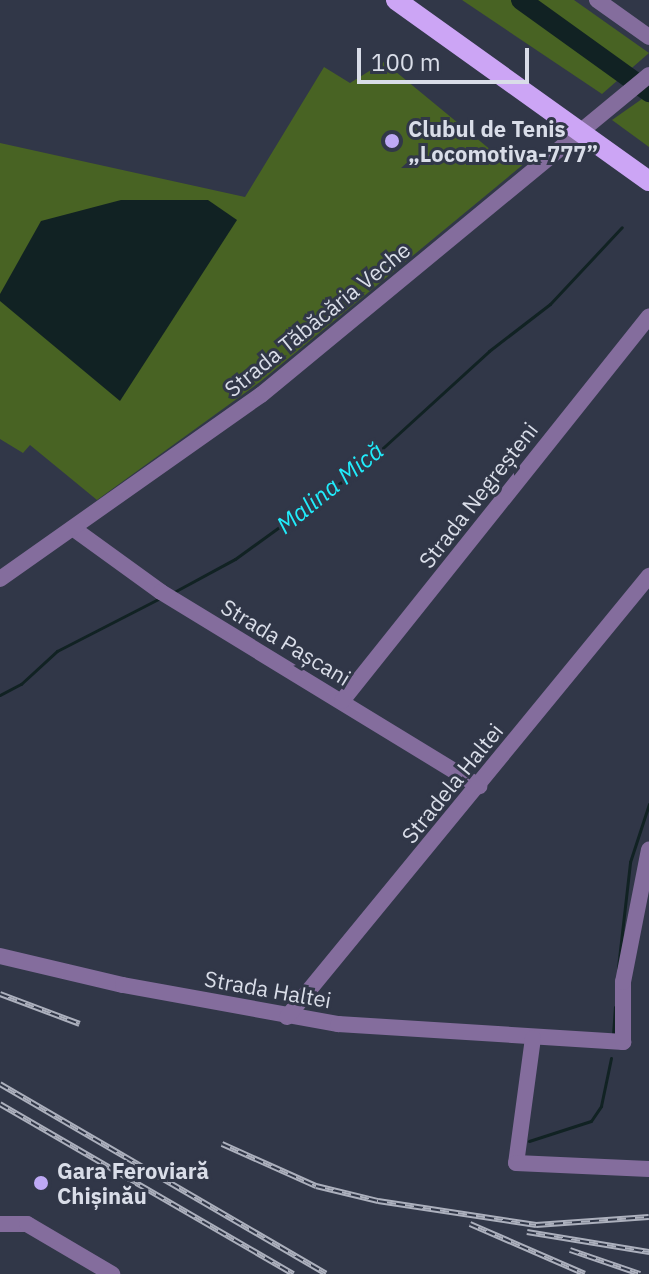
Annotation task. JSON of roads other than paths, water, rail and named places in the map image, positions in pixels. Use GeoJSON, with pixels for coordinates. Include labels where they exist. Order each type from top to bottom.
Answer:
{"type":"FeatureCollection","features":[{"type":"Feature","properties":{"kind":"main road"},"geometry":{"type":"LineString","coordinates":[[396,0],[649,181]]}},
{"type":"Feature","properties":{"kind":"street"},"geometry":{"type":"LineString","coordinates":[[597,0],[649,37]]}},
{"type":"Feature","properties":{"kind":"street","name":"Strada Tăbăcăria Veche"},"geometry":{"type":"LineString","coordinates":[[0,579],[261,395],[649,75]]}},
{"type":"Feature","properties":{"kind":"street","name":"Strada Negreșteni"},"geometry":{"type":"LineString","coordinates":[[342,701],[649,316]]}},
{"type":"Feature","properties":{"kind":"street","name":"Strada Pașcani"},"geometry":{"type":"LineString","coordinates":[[74,529],[166,595],[479,786]]}},
{"type":"Feature","properties":{"kind":"street","name":"Stradela Haltei"},"geometry":{"type":"LineString","coordinates":[[287,1017],[649,576]]}},
{"type":"Feature","properties":{"kind":"street","name":"Strada Haltei"},"geometry":{"type":"LineString","coordinates":[[0,956],[287,1017],[533,1038],[623,1042],[623,982],[649,850]]}},
{"type":"Feature","properties":{"kind":"street"},"geometry":{"type":"LineString","coordinates":[[533,1038],[516,1163],[649,1169]]}},
{"type":"Feature","properties":{"kind":"street"},"geometry":{"type":"LineString","coordinates":[[0,1224],[27,1224],[112,1274]]}},
{"type":"Feature","properties":{"kind":"waterway"},"geometry":{"type":"LineString","coordinates":[[521,0],[649,92]]}},
{"type":"Feature","properties":{"kind":"waterway","name":"Malina Mică"},"geometry":{"type":"LineString","coordinates":[[174,592],[235,559],[362,467],[489,351],[550,304],[622,227]]}},
{"type":"Feature","properties":{"kind":"waterway","name":"Malina Mică"},"geometry":{"type":"LineString","coordinates":[[0,695],[21,684],[57,651],[160,598]]}},
{"type":"Feature","properties":{"kind":"waterway"},"geometry":{"type":"LineString","coordinates":[[618,968],[630,862],[649,804]]}},
{"type":"Feature","properties":{"kind":"waterway"},"geometry":{"type":"LineString","coordinates":[[613,1035],[615,1007]]}},
{"type":"Feature","properties":{"kind":"waterway"},"geometry":{"type":"LineString","coordinates":[[529,1141],[591,1121],[601,1106],[611,1058]]}},
{"type":"Feature","properties":{"kind":"railway"},"geometry":{"type":"LineString","coordinates":[[0,994],[80,1024]]}},
{"type":"Feature","properties":{"kind":"railway"},"geometry":{"type":"LineString","coordinates":[[0,1084],[326,1274]]}},
{"type":"Feature","properties":{"kind":"railway"},"geometry":{"type":"LineString","coordinates":[[0,1104],[293,1274]]}},
{"type":"Feature","properties":{"kind":"railway"},"geometry":{"type":"LineString","coordinates":[[222,1144],[316,1186],[378,1201],[536,1225],[649,1217]]}},
{"type":"Feature","properties":{"kind":"railway"},"geometry":{"type":"LineString","coordinates":[[470,1224],[585,1274]]}},
{"type":"Feature","properties":{"kind":"railway"},"geometry":{"type":"LineString","coordinates":[[527,1232],[649,1252]]}},
{"type":"Feature","properties":{"kind":"railway"},"geometry":{"type":"LineString","coordinates":[[570,1250],[640,1274]]}},
{"type":"Feature","properties":{"kind":"place","name":"Clubul de Tenis „Locomotiva-777”"},"geometry":{"type":"Point","coordinates":[392,141]}},
{"type":"Feature","properties":{"kind":"place","name":"Gara Feroviară Chișinău"},"geometry":{"type":"Point","coordinates":[41,1183]}}]}
